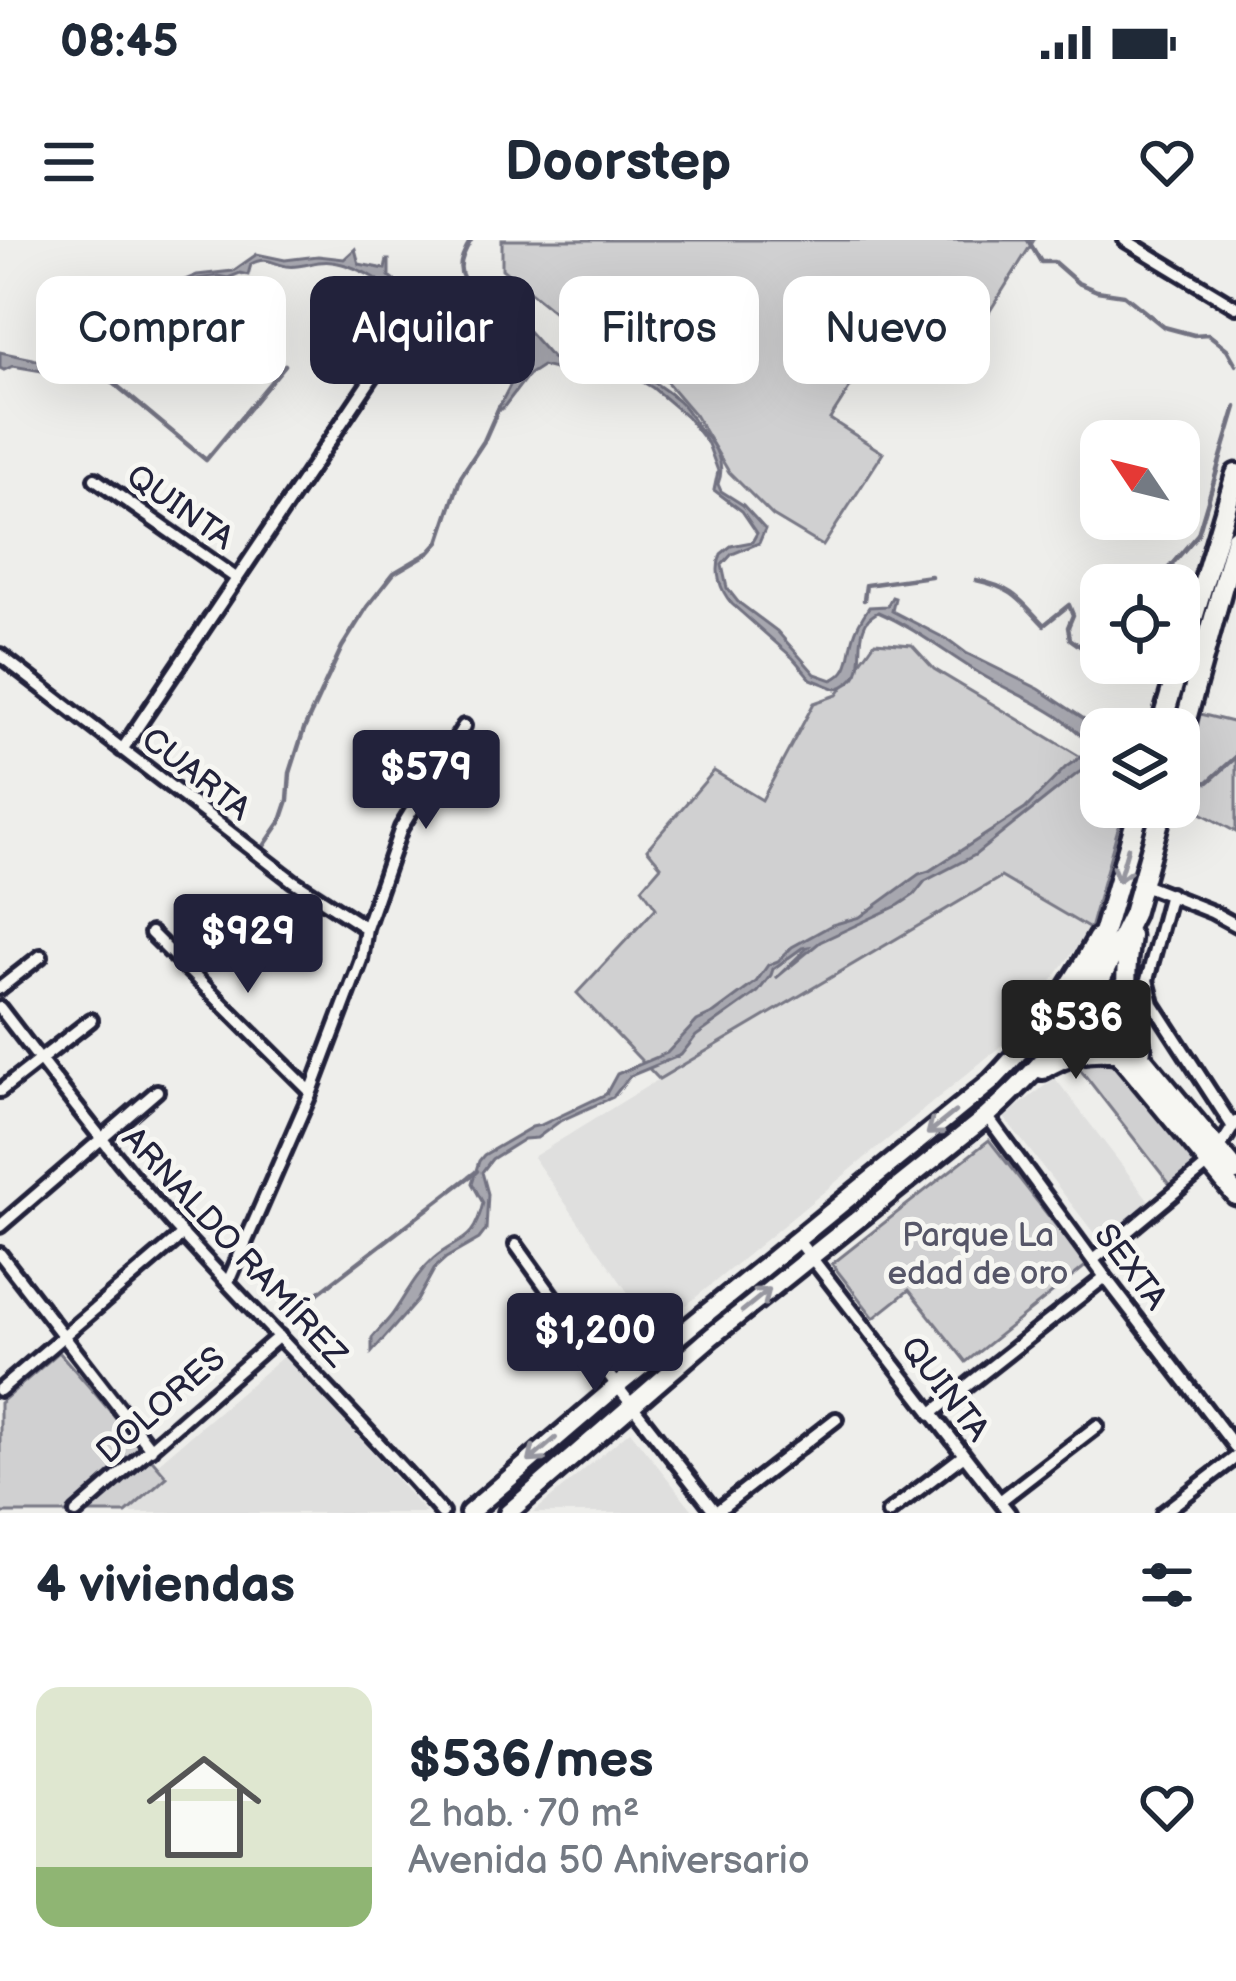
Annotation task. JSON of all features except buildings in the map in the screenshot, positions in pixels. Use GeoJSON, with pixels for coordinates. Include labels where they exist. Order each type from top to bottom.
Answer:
{"type":"FeatureCollection","features":[{"type":"Feature","properties":{"kind":"main road"},"geometry":{"type":"LineString","coordinates":[[1166,708],[1236,474]]}},
{"type":"Feature","properties":{"kind":"main road"},"geometry":{"type":"LineString","coordinates":[[1189,708],[1236,538]]}},
{"type":"Feature","properties":{"kind":"main road"},"geometry":{"type":"LineString","coordinates":[[1134,828],[1089,982],[1087,1005],[1092,1020],[1118,1053],[1215,1157],[1236,1171]]}},
{"type":"Feature","properties":{"kind":"main road"},"geometry":{"type":"LineString","coordinates":[[1145,1059],[1125,990],[1133,914],[1157,828]]}},
{"type":"Feature","properties":{"kind":"main road"},"geometry":{"type":"LineString","coordinates":[[508,1513],[631,1404],[1027,1079],[1087,1005],[1133,914]]}},
{"type":"Feature","properties":{"kind":"main road"},"geometry":{"type":"LineString","coordinates":[[469,1513],[617,1386],[991,1082],[1053,1011],[1105,924]]}},
{"type":"Feature","properties":{"kind":"main road"},"geometry":{"type":"LineString","coordinates":[[1053,1011],[1087,1005],[1104,1013],[1145,1059],[1215,1157],[1236,1195]]}},
{"type":"Feature","properties":{"kind":"main road"},"geometry":{"type":"LineString","coordinates":[[1027,1079],[1071,1055],[1100,1050],[1118,1053]]}},
{"type":"Feature","properties":{"kind":"main road"},"geometry":{"type":"LineString","coordinates":[[882,1170],[896,1188]]}},
{"type":"Feature","properties":{"kind":"street"},"geometry":{"type":"LineString","coordinates":[[1125,240],[1236,308]]}},
{"type":"Feature","properties":{"kind":"street"},"geometry":{"type":"LineString","coordinates":[[122,750],[367,384]]}},
{"type":"Feature","properties":{"kind":"street","name":"QUINTA"},"geometry":{"type":"LineString","coordinates":[[95,479],[236,578]]}},
{"type":"Feature","properties":{"kind":"street","name":"CUARTA"},"geometry":{"type":"LineString","coordinates":[[0,655],[293,881],[366,928]]}},
{"type":"Feature","properties":{"kind":"street"},"geometry":{"type":"LineString","coordinates":[[228,1282],[311,1092],[361,960],[366,928],[401,828],[464,726]]}},
{"type":"Feature","properties":{"kind":"street"},"geometry":{"type":"LineString","coordinates":[[1141,884],[1236,925]]}},
{"type":"Feature","properties":{"kind":"street"},"geometry":{"type":"LineString","coordinates":[[1093,1260],[1215,1157],[1234,1125],[1153,1004],[1148,980],[1170,894]]}},
{"type":"Feature","properties":{"kind":"street"},"geometry":{"type":"LineString","coordinates":[[152,933],[311,1092]]}},
{"type":"Feature","properties":{"kind":"street"},"geometry":{"type":"LineString","coordinates":[[0,988],[41,956]]}},
{"type":"Feature","properties":{"kind":"street","name":"ARNALDO RAMÍREZ"},"geometry":{"type":"LineString","coordinates":[[0,1008],[101,1139],[183,1234],[442,1513]]}},
{"type":"Feature","properties":{"kind":"street"},"geometry":{"type":"LineString","coordinates":[[0,1091],[92,1020]]}},
{"type":"Feature","properties":{"kind":"street"},"geometry":{"type":"LineString","coordinates":[[0,1226],[157,1091]]}},
{"type":"Feature","properties":{"kind":"street","name":"SEXTA"},"geometry":{"type":"LineString","coordinates":[[987,1116],[1236,1452]]}},
{"type":"Feature","properties":{"kind":"street"},"geometry":{"type":"LineString","coordinates":[[0,1390],[183,1234]]}},
{"type":"Feature","properties":{"kind":"street","name":"QUINTA"},"geometry":{"type":"LineString","coordinates":[[796,1239],[1010,1513]]}},
{"type":"Feature","properties":{"kind":"street"},"geometry":{"type":"LineString","coordinates":[[516,1246],[716,1513],[836,1419]]}},
{"type":"Feature","properties":{"kind":"street"},"geometry":{"type":"LineString","coordinates":[[0,1254],[151,1448]]}},
{"type":"Feature","properties":{"kind":"street"},"geometry":{"type":"LineString","coordinates":[[931,1414],[1106,1277]]}},
{"type":"Feature","properties":{"kind":"street","name":"DOLORES"},"geometry":{"type":"LineString","coordinates":[[76,1513],[279,1336]]}},
{"type":"Feature","properties":{"kind":"street"},"geometry":{"type":"LineString","coordinates":[[1000,1501],[1097,1426]]}},
{"type":"Feature","properties":{"kind":"street"},"geometry":{"type":"LineString","coordinates":[[1163,1513],[1236,1452]]}},
{"type":"Feature","properties":{"kind":"street"},"geometry":{"type":"LineString","coordinates":[[888,1513],[964,1455]]}},
{"type":"Feature","properties":{"kind":"shaded area"},"geometry":{"type":"Polygon","coordinates":[[[355,249],[359,264],[385,269],[389,260],[389,276],[371,276],[337,263],[292,267],[260,261],[251,264],[248,275],[195,276],[233,271],[257,254],[285,260],[344,259],[355,249]]]}},
{"type":"Feature","properties":{"kind":"shaded area"},"geometry":{"type":"Polygon","coordinates":[[[535,339],[559,362],[559,370],[542,366],[535,370],[535,339]]]}},
{"type":"Feature","properties":{"kind":"shaded area"},"geometry":{"type":"Polygon","coordinates":[[[0,352],[33,359],[36,370],[0,368],[0,352]]]}},
{"type":"Feature","properties":{"kind":"shaded area"},"geometry":{"type":"Polygon","coordinates":[[[510,384],[521,384],[503,408],[497,411],[510,384]]]}},
{"type":"Feature","properties":{"kind":"shaded area"},"geometry":{"type":"Polygon","coordinates":[[[646,384],[657,384],[685,408],[715,450],[721,491],[743,505],[765,529],[759,543],[732,554],[722,565],[727,588],[777,631],[815,674],[832,680],[843,672],[867,610],[887,606],[892,597],[892,611],[1039,689],[1080,716],[1080,735],[1056,715],[878,612],[864,627],[854,678],[836,689],[811,679],[724,593],[718,574],[721,554],[731,546],[752,542],[757,533],[742,511],[714,490],[718,471],[708,444],[686,416],[646,384]]]}},
{"type":"Feature","properties":{"kind":"shaded area"},"geometry":{"type":"Polygon","coordinates":[[[1080,758],[1080,772],[975,855],[925,881],[899,905],[820,942],[776,978],[808,947],[802,948],[773,969],[758,992],[696,1036],[681,1055],[630,1076],[613,1097],[492,1159],[482,1172],[488,1194],[486,1230],[435,1268],[417,1301],[372,1352],[372,1338],[421,1272],[475,1226],[483,1203],[472,1183],[484,1155],[606,1094],[617,1074],[667,1053],[697,1021],[756,982],[768,965],[792,947],[832,925],[860,917],[919,874],[1025,809],[1080,758]]]}},
{"type":"Feature","properties":{"kind":"shaded area"},"geometry":{"type":"Polygon","coordinates":[[[1002,877],[1090,929],[1007,1041],[655,1331],[533,1157],[1002,877]]]}},
{"type":"Feature","properties":{"kind":"shaded area"},"geometry":{"type":"Polygon","coordinates":[[[1055,1078],[1150,1202],[1100,1241],[1004,1117],[1055,1078]]]}},
{"type":"Feature","properties":{"kind":"shaded area"},"geometry":{"type":"Polygon","coordinates":[[[286,1354],[426,1513],[126,1513],[166,1478],[156,1465],[286,1354]]]}},
{"type":"Feature","properties":{"kind":"shaded area"},"geometry":{"type":"Polygon","coordinates":[[[630,1431],[695,1513],[533,1513],[630,1431]]]}},
{"type":"Feature","properties":{"kind":"green space"},"geometry":{"type":"Polygon","coordinates":[[[502,240],[1034,240],[990,311],[990,276],[783,276],[783,384],[852,384],[830,419],[883,453],[823,546],[773,516],[729,472],[695,415],[668,384],[759,384],[759,276],[559,276],[559,315],[535,296],[535,276],[511,276],[502,269],[502,240]]]}},
{"type":"Feature","properties":{"kind":"green space"},"geometry":{"type":"Polygon","coordinates":[[[875,642],[912,645],[934,669],[1080,756],[1080,828],[1118,828],[1090,929],[1001,877],[659,1079],[577,993],[656,908],[642,888],[661,866],[647,849],[714,771],[762,800],[814,703],[837,695],[875,642]]]}},
{"type":"Feature","properties":{"kind":"green space"},"geometry":{"type":"Polygon","coordinates":[[[1200,714],[1236,723],[1236,832],[1200,812],[1200,714]]]}},
{"type":"Feature","properties":{"kind":"green space"},"geometry":{"type":"Polygon","coordinates":[[[1087,1059],[1110,1060],[1125,1070],[1199,1165],[1172,1187],[1076,1064],[1087,1059]]]}},
{"type":"Feature","properties":{"kind":"green space","name":"Parque La edad de oro"},"geometry":{"type":"Polygon","coordinates":[[[989,1140],[1087,1265],[966,1362],[909,1290],[874,1318],[832,1264],[989,1140]]]}},
{"type":"Feature","properties":{"kind":"green space"},"geometry":{"type":"Polygon","coordinates":[[[59,1352],[167,1477],[126,1513],[0,1513],[0,1403],[59,1352]]]}},
{"type":"Feature","properties":{"kind":"waterway"},"geometry":{"type":"LineString","coordinates":[[463,276],[460,267],[471,240]]}},
{"type":"Feature","properties":{"kind":"waterway"},"geometry":{"type":"LineString","coordinates":[[1028,240],[1041,262],[1054,262],[1078,283],[1097,291],[1124,295],[1164,327],[1208,334],[1227,349],[1236,365]]}},
{"type":"Feature","properties":{"kind":"waterway"},"geometry":{"type":"LineString","coordinates":[[115,384],[206,460],[269,384]]}},
{"type":"Feature","properties":{"kind":"waterway"},"geometry":{"type":"LineString","coordinates":[[262,849],[281,821],[304,729],[342,647],[394,573],[439,542],[461,476],[499,407]]}},
{"type":"Feature","properties":{"kind":"waterway"},"geometry":{"type":"LineString","coordinates":[[1172,564],[1198,534],[1236,407]]}},
{"type":"Feature","properties":{"kind":"waterway"},"geometry":{"type":"LineString","coordinates":[[864,600],[866,585],[931,576]]}},
{"type":"Feature","properties":{"kind":"waterway"},"geometry":{"type":"LineString","coordinates":[[976,580],[1008,591],[1044,625],[1069,605],[1073,615],[1070,639],[1080,646]]}},
{"type":"Feature","properties":{"kind":"waterway"},"geometry":{"type":"LineString","coordinates":[[1200,783],[1208,782],[1236,757]]}},
{"type":"Feature","properties":{"kind":"waterway"},"geometry":{"type":"LineString","coordinates":[[296,1310],[477,1171]]}}]}
